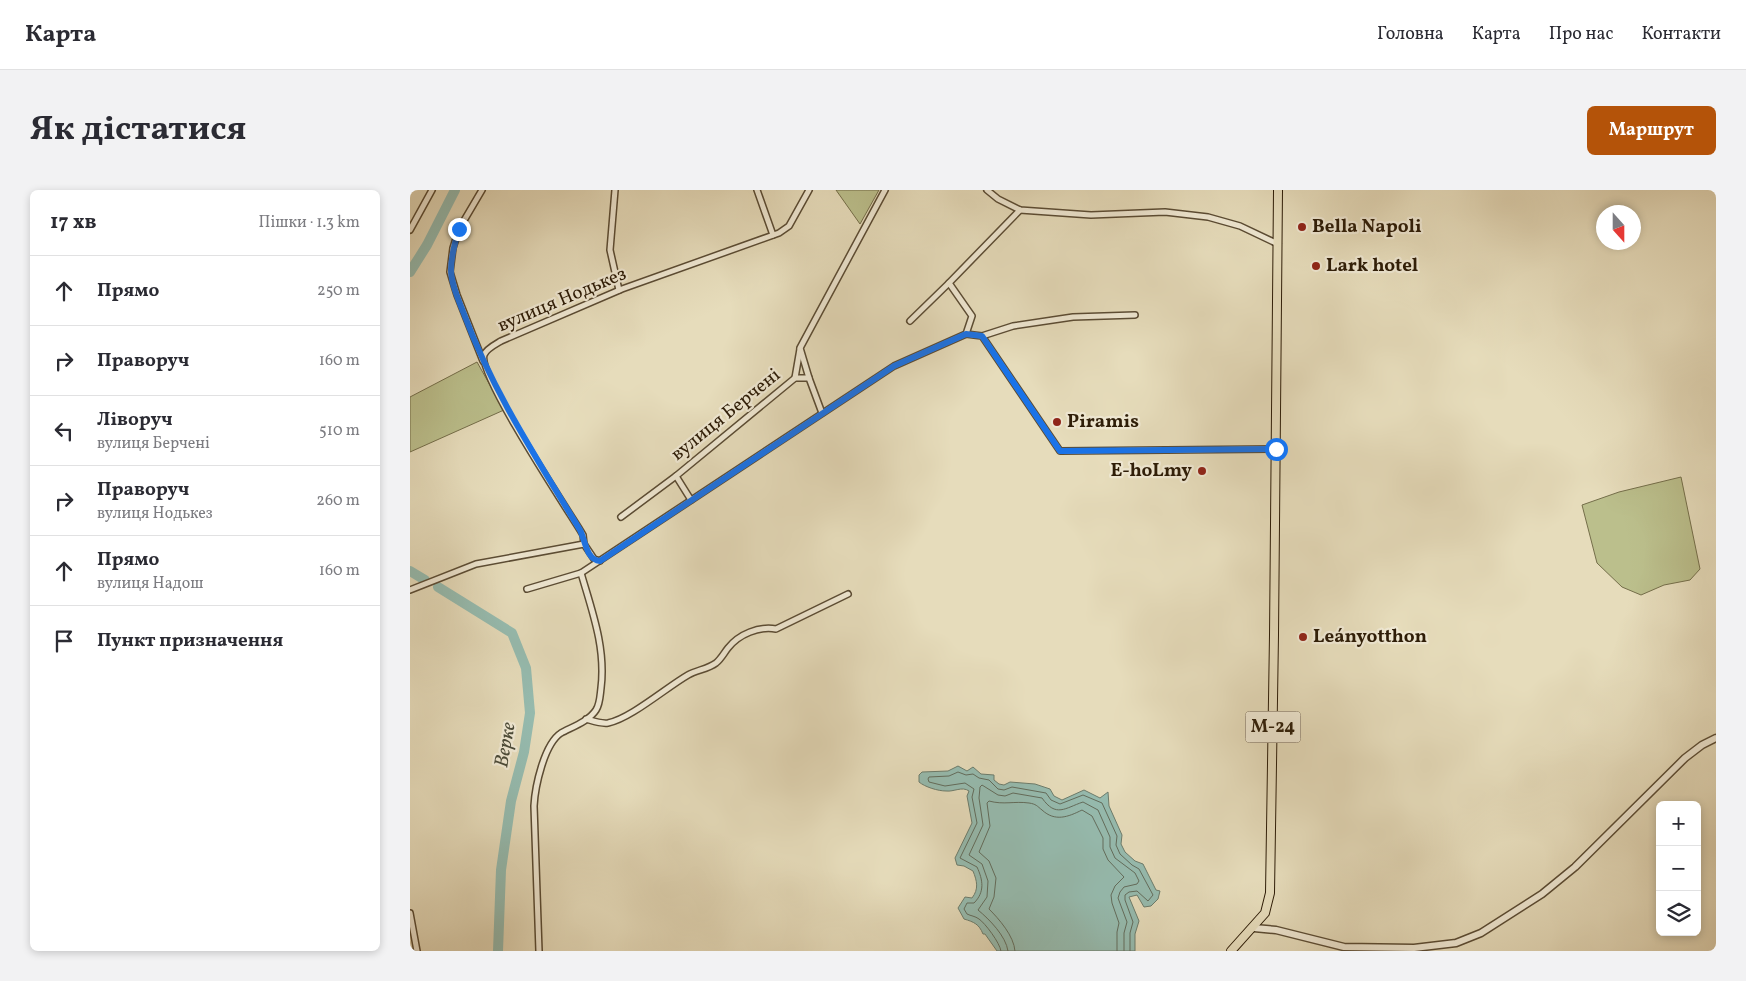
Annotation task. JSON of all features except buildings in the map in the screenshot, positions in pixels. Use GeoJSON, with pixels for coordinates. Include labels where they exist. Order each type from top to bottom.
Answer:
{"type":"FeatureCollection","features":[{"type":"Feature","properties":{"kind":"highway","name":"М-24"},"geometry":{"type":"LineString","coordinates":[[1231,951],[1254,928],[1265,913],[1270,893],[1278,190]]}},
{"type":"Feature","properties":{"kind":"street"},"geometry":{"type":"LineString","coordinates":[[410,230],[432,190]]}},
{"type":"Feature","properties":{"kind":"street"},"geometry":{"type":"LineString","coordinates":[[482,190],[459,229],[453,248],[450,272],[457,295],[473,340],[517,428],[583,535],[584,544],[594,560],[600,561]]}},
{"type":"Feature","properties":{"kind":"street"},"geometry":{"type":"LineString","coordinates":[[615,190],[610,250],[619,290]]}},
{"type":"Feature","properties":{"kind":"street"},"geometry":{"type":"LineString","coordinates":[[757,190],[773,235]]}},
{"type":"Feature","properties":{"kind":"street","name":"вулиця Нодькез"},"geometry":{"type":"LineString","coordinates":[[484,363],[484,355],[487,351],[501,341],[619,290],[773,235],[789,226],[809,190]]}},
{"type":"Feature","properties":{"kind":"street","name":"вулиця Берчені"},"geometry":{"type":"LineString","coordinates":[[795,378],[800,348],[885,190]]}},
{"type":"Feature","properties":{"kind":"street"},"geometry":{"type":"LineString","coordinates":[[987,190],[998,199],[1020,210],[1091,215],[1165,212],[1208,217],[1240,226],[1278,244]]}},
{"type":"Feature","properties":{"kind":"street"},"geometry":{"type":"LineString","coordinates":[[910,320],[1020,210]]}},
{"type":"Feature","properties":{"kind":"street"},"geometry":{"type":"LineString","coordinates":[[949,283],[972,316],[966,334]]}},
{"type":"Feature","properties":{"kind":"street"},"geometry":{"type":"LineString","coordinates":[[527,589],[581,573],[894,366],[966,334],[982,336],[1013,326],[1073,317],[1135,315]]}},
{"type":"Feature","properties":{"kind":"street"},"geometry":{"type":"LineString","coordinates":[[982,336],[1060,451],[1276,449]]}},
{"type":"Feature","properties":{"kind":"street","name":"вулиця Берчені"},"geometry":{"type":"LineString","coordinates":[[800,348],[822,413]]}},
{"type":"Feature","properties":{"kind":"street","name":"вулиця Берчені"},"geometry":{"type":"LineString","coordinates":[[621,517],[676,476],[795,378],[809,378]]}},
{"type":"Feature","properties":{"kind":"street","name":"вулиця Берчені"},"geometry":{"type":"LineString","coordinates":[[676,476],[691,500]]}},
{"type":"Feature","properties":{"kind":"street"},"geometry":{"type":"LineString","coordinates":[[410,590],[476,564],[584,544]]}},
{"type":"Feature","properties":{"kind":"street"},"geometry":{"type":"LineString","coordinates":[[539,951],[535,788],[552,742],[559,734],[586,720],[594,713],[598,706],[602,684],[603,655],[600,635],[581,573]]}},
{"type":"Feature","properties":{"kind":"street"},"geometry":{"type":"LineString","coordinates":[[586,720],[602,724],[610,723],[623,717],[689,675],[715,664],[730,646],[751,630],[776,629],[848,594]]}},
{"type":"Feature","properties":{"kind":"street"},"geometry":{"type":"LineString","coordinates":[[1254,928],[1276,930],[1344,947],[1420,948],[1456,943],[1481,933],[1542,894],[1575,867],[1686,758],[1702,745],[1716,738]]}},
{"type":"Feature","properties":{"kind":"street"},"geometry":{"type":"LineString","coordinates":[[410,913],[417,951]]}},
{"type":"Feature","properties":{"kind":"green space"},"geometry":{"type":"Polygon","coordinates":[[[836,190],[879,190],[860,224],[836,190]]]}},
{"type":"Feature","properties":{"kind":"green space"},"geometry":{"type":"Polygon","coordinates":[[[477,362],[504,410],[410,452],[410,397],[477,362]]]}},
{"type":"Feature","properties":{"kind":"green space"},"geometry":{"type":"Polygon","coordinates":[[[1681,477],[1700,569],[1690,580],[1664,585],[1641,595],[1622,587],[1597,563],[1582,505],[1619,492],[1681,477]]]}},
{"type":"Feature","properties":{"kind":"water"},"geometry":{"type":"Polygon","coordinates":[[[958,766],[967,771],[973,767],[981,774],[994,775],[994,780],[999,784],[1004,785],[1010,782],[1035,784],[1050,789],[1054,796],[1062,800],[1084,790],[1100,798],[1108,792],[1109,806],[1122,835],[1121,844],[1125,852],[1135,861],[1143,864],[1156,890],[1160,891],[1158,899],[1151,906],[1144,907],[1137,895],[1129,897],[1139,921],[1135,934],[1135,951],[997,951],[978,926],[964,919],[958,908],[965,897],[972,898],[976,891],[976,882],[973,871],[964,866],[957,865],[955,858],[972,823],[967,796],[969,791],[964,789],[939,790],[919,782],[919,775],[922,772],[948,771],[958,766]]]}},
{"type":"Feature","properties":{"kind":"waterway","name":"Верке"},"geometry":{"type":"LineString","coordinates":[[410,272],[427,245],[455,190]]}},
{"type":"Feature","properties":{"kind":"waterway","name":"Верке"},"geometry":{"type":"LineString","coordinates":[[410,571],[425,580]]}},
{"type":"Feature","properties":{"kind":"waterway","name":"Верке"},"geometry":{"type":"LineString","coordinates":[[438,587],[512,633],[526,668],[530,713],[524,752],[511,801],[501,870],[498,951]]}},
{"type":"Feature","properties":{"kind":"place","name":"Bella Napoli"},"geometry":{"type":"Point","coordinates":[1302,227]}},
{"type":"Feature","properties":{"kind":"place","name":"Lark hotel"},"geometry":{"type":"Point","coordinates":[1316,266]}},
{"type":"Feature","properties":{"kind":"place","name":"Piramis"},"geometry":{"type":"Point","coordinates":[1057,422]}},
{"type":"Feature","properties":{"kind":"place","name":"E-hoLmy"},"geometry":{"type":"Point","coordinates":[1202,471]}},
{"type":"Feature","properties":{"kind":"place","name":"Leányotthon"},"geometry":{"type":"Point","coordinates":[1303,637]}},
{"type":"Feature","properties":{"kind":"route"},"geometry":{"type":"LineString","coordinates":[[459,229],[453,248],[450,272],[473,340],[492,382],[517,428],[583,535],[584,544],[594,560],[597,561],[600,561],[894,366],[966,334],[982,336],[1060,451],[1276,449]]}}]}
